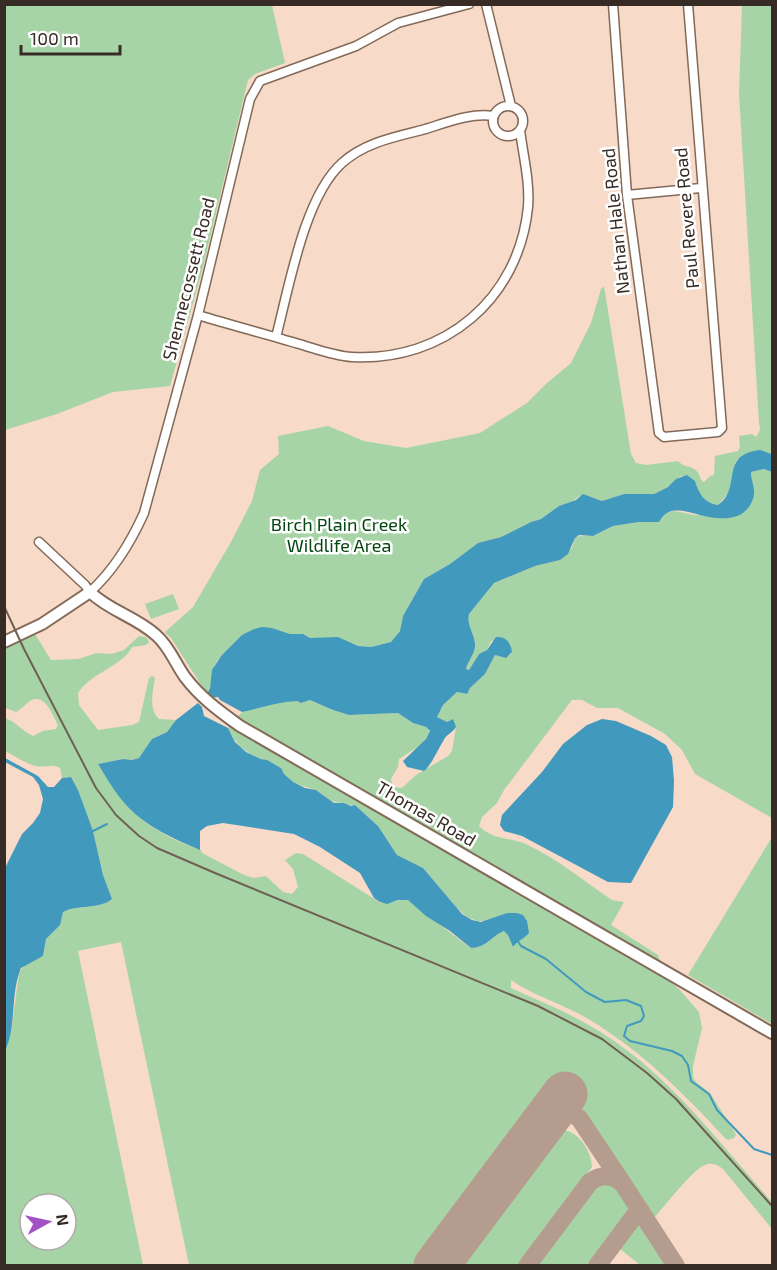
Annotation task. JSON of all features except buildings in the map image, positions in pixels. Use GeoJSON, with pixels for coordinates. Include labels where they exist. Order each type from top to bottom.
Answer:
{"type":"FeatureCollection","features":[{"type":"Feature","properties":{"kind":"main road","name":"Shennecossett Road"},"geometry":{"type":"LineString","coordinates":[[4,642],[42,624],[90,592]]}},
{"type":"Feature","properties":{"kind":"main road","name":"Thomas Road"},"geometry":{"type":"LineString","coordinates":[[90,592],[103,604],[157,636],[205,700],[258,738],[772,1033]]}},
{"type":"Feature","properties":{"kind":"street","name":"Shennecossett Road"},"geometry":{"type":"LineString","coordinates":[[90,592],[116,564],[144,513],[198,315],[250,99],[260,81],[356,46],[398,23],[469,4]]}},
{"type":"Feature","properties":{"kind":"street"},"geometry":{"type":"LineString","coordinates":[[198,315],[336,354],[366,357],[420,349],[439,341],[466,323],[500,287],[519,247],[525,225],[528,180],[520,130],[521,115],[511,106],[486,4]]}},
{"type":"Feature","properties":{"kind":"street","name":"Nathan Hale Road"},"geometry":{"type":"LineString","coordinates":[[613,4],[627,195],[659,433]]}},
{"type":"Feature","properties":{"kind":"street","name":"Paul Revere Road"},"geometry":{"type":"LineString","coordinates":[[659,433],[664,437],[718,432],[722,428],[687,4]]}},
{"type":"Feature","properties":{"kind":"street"},"geometry":{"type":"LineString","coordinates":[[511,106],[500,108],[493,116],[493,125],[498,133],[511,136],[522,148]]}},
{"type":"Feature","properties":{"kind":"street"},"geometry":{"type":"LineString","coordinates":[[276,337],[312,208],[329,176],[355,153],[384,139],[477,116],[493,116]]}},
{"type":"Feature","properties":{"kind":"street"},"geometry":{"type":"LineString","coordinates":[[511,136],[520,130]]}},
{"type":"Feature","properties":{"kind":"street"},"geometry":{"type":"LineString","coordinates":[[627,195],[701,188]]}},
{"type":"Feature","properties":{"kind":"street"},"geometry":{"type":"LineString","coordinates":[[39,542],[90,592]]}},
{"type":"Feature","properties":{"kind":"green space"},"geometry":{"type":"Polygon","coordinates":[[[4,5],[272,5],[285,63],[255,74],[248,80],[202,271],[170,386],[113,392],[57,414],[5,430],[4,5]]]}},
{"type":"Feature","properties":{"kind":"green space","name":"Birch Plain Creek Wildlife Area"},"geometry":{"type":"Polygon","coordinates":[[[742,5],[772,5],[772,454],[754,452],[736,461],[729,492],[718,505],[703,499],[696,484],[681,476],[668,487],[654,494],[624,494],[602,501],[580,496],[559,506],[541,519],[501,537],[478,543],[450,564],[424,579],[403,616],[400,631],[391,642],[371,647],[355,646],[342,639],[310,638],[303,634],[290,634],[272,628],[239,643],[224,653],[214,667],[207,694],[165,632],[193,607],[231,542],[252,501],[260,470],[279,454],[278,436],[328,426],[364,441],[406,448],[480,433],[527,403],[571,363],[591,323],[601,289],[604,286],[631,454],[636,463],[646,465],[678,461],[697,471],[704,482],[714,475],[715,456],[738,451],[739,436],[752,434],[756,437],[760,430],[739,94],[742,5]]]}},
{"type":"Feature","properties":{"kind":"green space"},"geometry":{"type":"Polygon","coordinates":[[[764,469],[772,472],[772,818],[695,774],[682,750],[665,734],[618,708],[597,708],[582,700],[572,700],[504,790],[497,803],[482,817],[479,826],[489,834],[526,844],[559,863],[612,900],[624,902],[611,925],[658,955],[667,979],[699,1012],[702,1028],[693,1066],[693,1077],[710,1093],[734,1131],[736,1135],[734,1138],[728,1140],[725,1138],[662,1074],[610,1033],[580,1014],[511,980],[511,988],[587,1024],[614,1041],[664,1082],[772,1202],[772,1229],[723,1169],[712,1164],[707,1164],[693,1173],[654,1218],[587,1114],[553,1085],[417,1265],[189,1265],[121,942],[78,951],[143,1265],[5,1265],[4,1051],[12,1026],[19,973],[24,966],[43,956],[46,939],[56,929],[63,912],[101,905],[112,899],[103,875],[93,831],[71,777],[62,778],[60,768],[32,765],[5,751],[5,718],[33,736],[43,731],[56,729],[58,725],[48,707],[41,700],[32,700],[16,712],[5,708],[5,647],[35,634],[51,660],[78,659],[97,653],[111,654],[124,650],[139,636],[146,637],[149,642],[146,645],[132,647],[128,654],[91,680],[78,693],[79,705],[98,730],[132,725],[139,722],[149,678],[152,676],[155,678],[153,710],[159,719],[176,720],[167,732],[154,738],[139,758],[98,764],[129,807],[140,818],[167,835],[201,850],[202,853],[244,875],[254,878],[266,876],[283,892],[292,894],[298,887],[293,869],[285,860],[296,853],[303,854],[381,903],[408,900],[469,947],[484,945],[504,931],[508,934],[513,947],[522,938],[507,913],[485,921],[467,917],[423,868],[397,855],[378,826],[355,805],[334,802],[317,791],[296,784],[284,774],[281,768],[244,750],[238,745],[228,728],[242,712],[282,701],[301,703],[310,700],[349,715],[398,713],[413,723],[426,727],[430,732],[421,744],[399,759],[398,767],[391,779],[393,787],[402,788],[416,775],[448,756],[452,751],[456,727],[437,717],[443,705],[457,692],[466,694],[485,674],[495,655],[503,657],[512,652],[509,642],[491,641],[487,650],[479,654],[469,670],[466,669],[475,647],[469,614],[494,583],[535,566],[560,560],[572,548],[575,538],[579,536],[593,536],[613,526],[659,522],[666,513],[674,511],[695,515],[747,510],[754,493],[751,472],[764,469]]]}},
{"type":"Feature","properties":{"kind":"green space"},"geometry":{"type":"Polygon","coordinates":[[[173,594],[179,609],[151,619],[145,604],[173,594]]]}},
{"type":"Feature","properties":{"kind":"green space"},"geometry":{"type":"Polygon","coordinates":[[[772,837],[772,1024],[688,975],[772,837]]]}},
{"type":"Feature","properties":{"kind":"green space"},"geometry":{"type":"Polygon","coordinates":[[[561,1130],[578,1137],[589,1154],[592,1167],[519,1265],[454,1265],[552,1137],[561,1130]]]}},
{"type":"Feature","properties":{"kind":"green space"},"geometry":{"type":"Polygon","coordinates":[[[604,1183],[617,1189],[630,1209],[587,1265],[534,1265],[591,1190],[604,1183]]]}},
{"type":"Feature","properties":{"kind":"green space"},"geometry":{"type":"Polygon","coordinates":[[[639,1223],[667,1265],[640,1265],[619,1248],[639,1223]]]}},
{"type":"Feature","properties":{"kind":"water"},"geometry":{"type":"Polygon","coordinates":[[[760,450],[772,454],[772,472],[764,469],[751,472],[754,495],[748,508],[740,515],[718,518],[675,511],[666,514],[659,522],[613,526],[593,536],[579,535],[575,538],[568,554],[560,560],[535,566],[494,583],[469,614],[475,647],[466,669],[469,670],[479,654],[487,650],[496,637],[507,641],[512,652],[506,658],[495,655],[485,674],[467,694],[457,692],[443,705],[437,717],[447,722],[453,719],[456,727],[445,738],[424,771],[407,767],[403,761],[426,739],[430,731],[398,713],[349,715],[310,700],[242,712],[218,697],[211,698],[207,694],[212,670],[221,656],[242,635],[254,629],[272,628],[290,634],[303,634],[310,638],[338,637],[358,646],[371,647],[391,642],[400,631],[403,616],[424,579],[450,564],[478,543],[501,537],[541,519],[559,506],[576,500],[583,494],[602,501],[624,494],[654,494],[668,487],[676,479],[687,475],[695,481],[700,494],[706,500],[718,505],[729,490],[739,458],[747,453],[760,450]]]}},
{"type":"Feature","properties":{"kind":"water"},"geometry":{"type":"Polygon","coordinates":[[[198,703],[202,707],[204,716],[228,728],[235,742],[246,752],[281,768],[293,782],[316,790],[334,803],[355,805],[378,826],[397,855],[423,868],[462,914],[481,922],[507,913],[517,913],[523,915],[527,921],[529,933],[513,947],[504,931],[482,946],[471,948],[426,916],[408,900],[398,900],[387,904],[380,902],[374,898],[360,873],[320,847],[294,834],[223,823],[207,826],[200,831],[200,850],[144,821],[124,802],[98,764],[139,758],[152,739],[167,732],[176,720],[198,703]]]}},
{"type":"Feature","properties":{"kind":"water"},"geometry":{"type":"Polygon","coordinates":[[[602,719],[616,721],[651,736],[666,745],[672,757],[673,807],[631,883],[608,882],[522,836],[504,831],[500,825],[502,815],[542,772],[563,744],[587,725],[602,719]]]}},
{"type":"Feature","properties":{"kind":"water"},"geometry":{"type":"Polygon","coordinates":[[[5,758],[38,776],[48,787],[54,787],[62,778],[71,777],[93,831],[103,875],[112,899],[101,905],[63,912],[60,925],[46,939],[43,956],[21,968],[16,988],[11,1031],[5,1051],[5,868],[22,834],[40,813],[43,799],[39,785],[33,777],[5,762],[5,758]]]}},
{"type":"Feature","properties":{"kind":"waterway"},"geometry":{"type":"LineString","coordinates":[[93,831],[107,824]]}},
{"type":"Feature","properties":{"kind":"waterway"},"geometry":{"type":"LineString","coordinates":[[517,940],[521,946],[546,959],[586,992],[599,999],[605,1002],[626,1000],[641,1006],[644,1016],[641,1021],[627,1026],[624,1036],[630,1041],[672,1051],[682,1056],[688,1065],[691,1081],[709,1094],[717,1110],[754,1149],[772,1155]]}},
{"type":"Feature","properties":{"kind":"taxiway"},"geometry":{"type":"LineString","coordinates":[[544,1121],[562,1114],[570,1114],[579,1118],[623,1184]]}},
{"type":"Feature","properties":{"kind":"taxiway"},"geometry":{"type":"LineString","coordinates":[[527,1266],[590,1182],[606,1176],[615,1178],[623,1184],[676,1266]]}},
{"type":"Feature","properties":{"kind":"taxiway"},"geometry":{"type":"LineString","coordinates":[[597,1266],[635,1215],[641,1211]]}},
{"type":"Feature","properties":{"kind":"runway"},"geometry":{"type":"LineString","coordinates":[[436,1266],[565,1094]]}},
{"type":"Feature","properties":{"kind":"railway"},"geometry":{"type":"LineString","coordinates":[[4,606],[96,788],[116,815],[139,836],[157,848],[215,873],[538,1006],[602,1039],[647,1073],[676,1099],[772,1206]]}}]}
